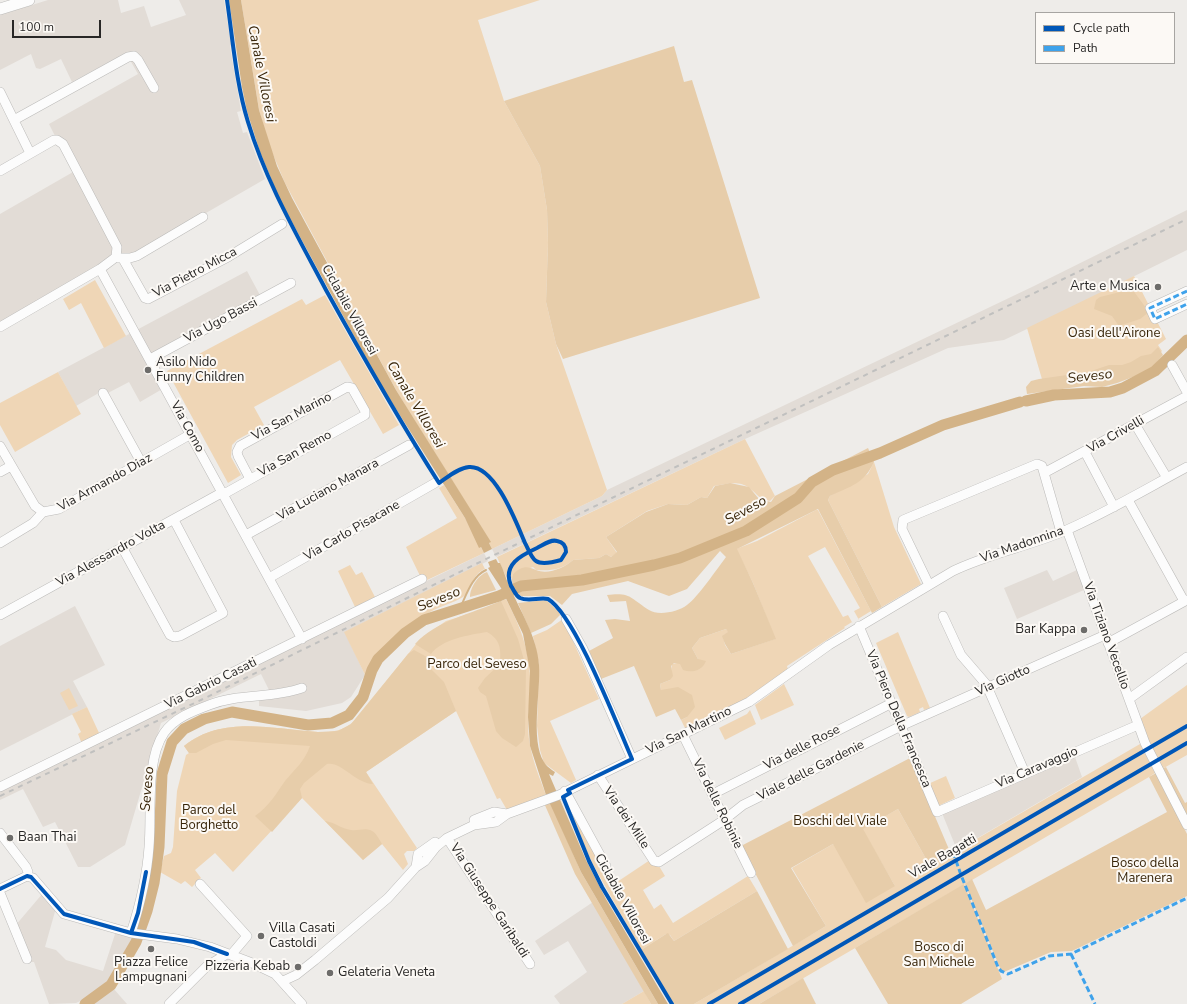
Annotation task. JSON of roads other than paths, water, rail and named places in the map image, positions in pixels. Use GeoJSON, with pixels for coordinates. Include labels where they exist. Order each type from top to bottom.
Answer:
{"type":"FeatureCollection","features":[{"type":"Feature","properties":{"kind":"main road"},"geometry":{"type":"LineString","coordinates":[[0,9],[23,1]]}},
{"type":"Feature","properties":{"kind":"street"},"geometry":{"type":"LineString","coordinates":[[14,120],[128,57],[134,56],[138,60],[154,88]]}},
{"type":"Feature","properties":{"kind":"street"},"geometry":{"type":"LineString","coordinates":[[0,92],[30,153]]}},
{"type":"Feature","properties":{"kind":"street"},"geometry":{"type":"LineString","coordinates":[[0,171],[54,140],[57,140],[63,144],[110,232],[120,258]]}},
{"type":"Feature","properties":{"kind":"street"},"geometry":{"type":"LineString","coordinates":[[0,327],[120,258],[137,256],[203,217]]}},
{"type":"Feature","properties":{"kind":"street","name":"Via Pietro Micca"},"geometry":{"type":"LineString","coordinates":[[120,258],[145,298],[148,298],[228,256],[282,224]]}},
{"type":"Feature","properties":{"kind":"street","name":"Via Como"},"geometry":{"type":"LineString","coordinates":[[100,269],[302,639]]}},
{"type":"Feature","properties":{"kind":"street","name":"Via Ugo Bassi"},"geometry":{"type":"LineString","coordinates":[[150,359],[291,283]]}},
{"type":"Feature","properties":{"kind":"street"},"geometry":{"type":"LineString","coordinates":[[1187,291],[1150,308],[1155,319],[1187,304]]}},
{"type":"Feature","properties":{"kind":"street"},"geometry":{"type":"LineString","coordinates":[[1172,364],[1187,392]]}},
{"type":"Feature","properties":{"kind":"street","name":"Via San Marino"},"geometry":{"type":"LineString","coordinates":[[250,479],[237,452],[238,448],[244,443],[347,387],[352,388],[365,414]]}},
{"type":"Feature","properties":{"kind":"street"},"geometry":{"type":"LineString","coordinates":[[103,393],[141,462]]}},
{"type":"Feature","properties":{"kind":"street","name":"Via Crivelli"},"geometry":{"type":"LineString","coordinates":[[929,585],[902,529],[901,523],[905,518],[1042,469],[1084,452],[1187,396]]}},
{"type":"Feature","properties":{"kind":"street","name":"Via San Remo"},"geometry":{"type":"LineString","coordinates":[[223,493],[365,414]]}},
{"type":"Feature","properties":{"kind":"street"},"geometry":{"type":"LineString","coordinates":[[1135,424],[1167,478]]}},
{"type":"Feature","properties":{"kind":"street","name":"Via Armando Diaz"},"geometry":{"type":"LineString","coordinates":[[0,543],[36,521],[43,512],[58,509],[191,434]]}},
{"type":"Feature","properties":{"kind":"street","name":"Via Luciano Manara"},"geometry":{"type":"LineString","coordinates":[[246,535],[409,445]]}},
{"type":"Feature","properties":{"kind":"street"},"geometry":{"type":"LineString","coordinates":[[0,446],[35,506],[43,512]]}},
{"type":"Feature","properties":{"kind":"street"},"geometry":{"type":"LineString","coordinates":[[1084,452],[1114,507]]}},
{"type":"Feature","properties":{"kind":"street"},"geometry":{"type":"LineString","coordinates":[[0,472],[11,466]]}},
{"type":"Feature","properties":{"kind":"street","name":"Via Madonnina"},"geometry":{"type":"LineString","coordinates":[[859,626],[970,563],[1064,531],[1128,500],[1186,467]]}},
{"type":"Feature","properties":{"kind":"street","name":"Via Tiziano Vecellio"},"geometry":{"type":"LineString","coordinates":[[1042,469],[1064,531],[1107,639],[1145,743],[1187,825]]}},
{"type":"Feature","properties":{"kind":"street","name":"Via Carlo Pisacane"},"geometry":{"type":"LineString","coordinates":[[269,578],[435,483]]}},
{"type":"Feature","properties":{"kind":"street","name":"Via Alessandro Volta"},"geometry":{"type":"LineString","coordinates":[[0,615],[223,493]]}},
{"type":"Feature","properties":{"kind":"street"},"geometry":{"type":"LineString","coordinates":[[1128,500],[1186,601]]}},
{"type":"Feature","properties":{"kind":"street"},"geometry":{"type":"LineString","coordinates":[[122,547],[170,635],[173,637],[180,636],[223,613],[174,520]]}},
{"type":"Feature","properties":{"kind":"street","name":"Via Gabrio Casati"},"geometry":{"type":"LineString","coordinates":[[0,787],[422,579]]}},
{"type":"Feature","properties":{"kind":"street","name":"Via Giotto"},"geometry":{"type":"LineString","coordinates":[[901,726],[988,687],[1107,639],[1186,601]]}},
{"type":"Feature","properties":{"kind":"street"},"geometry":{"type":"LineString","coordinates":[[943,616],[961,655],[984,680],[988,687],[1025,773]]}},
{"type":"Feature","properties":{"kind":"street"},"geometry":{"type":"LineString","coordinates":[[566,619],[583,649],[632,759]]}},
{"type":"Feature","properties":{"kind":"street","name":"Via Piero Della Francesca"},"geometry":{"type":"LineString","coordinates":[[859,626],[936,812]]}},
{"type":"Feature","properties":{"kind":"street","name":"Via San Martino"},"geometry":{"type":"LineString","coordinates":[[283,981],[296,974],[320,956],[388,898],[405,881],[416,867],[426,862],[436,847],[447,838],[474,825],[496,822],[507,814],[562,793],[683,735],[759,696],[805,662],[859,626]]}},
{"type":"Feature","properties":{"kind":"street"},"geometry":{"type":"LineString","coordinates":[[1129,699],[1187,657]]}},
{"type":"Feature","properties":{"kind":"street"},"geometry":{"type":"LineString","coordinates":[[132,933],[138,912],[149,849],[151,777],[158,745],[164,732],[169,726],[184,716],[218,701],[283,694],[302,688]]}},
{"type":"Feature","properties":{"kind":"street","name":"Via delle Rose"},"geometry":{"type":"LineString","coordinates":[[713,794],[892,703]]}},
{"type":"Feature","properties":{"kind":"street","name":"Via Caravaggio"},"geometry":{"type":"LineString","coordinates":[[936,812],[1138,725]]}},
{"type":"Feature","properties":{"kind":"street","name":"Viale delle Gardenie"},"geometry":{"type":"LineString","coordinates":[[654,861],[663,860],[724,820],[743,805],[901,726]]}},
{"type":"Feature","properties":{"kind":"street","name":"Via delle Robinie"},"geometry":{"type":"LineString","coordinates":[[683,735],[713,794],[724,820],[752,873]]}},
{"type":"Feature","properties":{"kind":"street","name":"Via dei Mille"},"geometry":{"type":"LineString","coordinates":[[598,775],[654,861]]}},
{"type":"Feature","properties":{"kind":"street"},"geometry":{"type":"LineString","coordinates":[[562,793],[606,866]]}},
{"type":"Feature","properties":{"kind":"street","name":"Via San Martino"},"geometry":{"type":"LineString","coordinates":[[416,867],[418,854],[448,832],[492,812],[507,814]]}},
{"type":"Feature","properties":{"kind":"street"},"geometry":{"type":"LineString","coordinates":[[0,833],[26,867],[28,872],[27,876]]}},
{"type":"Feature","properties":{"kind":"street","name":"Via Giuseppe Garibaldi"},"geometry":{"type":"LineString","coordinates":[[447,838],[530,964]]}},
{"type":"Feature","properties":{"kind":"street"},"geometry":{"type":"LineString","coordinates":[[0,889],[27,876],[33,878],[64,914],[132,933],[194,942],[229,954],[275,974],[283,981],[302,1004]]}},
{"type":"Feature","properties":{"kind":"street"},"geometry":{"type":"LineString","coordinates":[[169,1004],[207,966],[229,954],[247,936],[200,884]]}},
{"type":"Feature","properties":{"kind":"street"},"geometry":{"type":"LineString","coordinates":[[0,893],[27,958]]}},
{"type":"Feature","properties":{"kind":"waterway","name":"Seveso"},"geometry":{"type":"LineString","coordinates":[[1026,401],[1054,395],[1110,392],[1123,388],[1155,371],[1187,340]]}},
{"type":"Feature","properties":{"kind":"waterway","name":"Seveso"},"geometry":{"type":"LineString","coordinates":[[85,1004],[111,985],[136,942],[147,911],[154,883],[159,847],[162,774],[172,742],[184,729],[204,719],[232,712],[308,725],[332,723],[349,715],[363,697],[372,670],[378,659],[405,633],[424,620],[499,596],[521,586],[582,580],[680,558],[746,531],[798,498],[812,482],[833,470],[880,453],[943,425],[1020,402]]}},
{"type":"Feature","properties":{"kind":"waterway"},"geometry":{"type":"LineString","coordinates":[[460,608],[473,581],[486,570]]}},
{"type":"Feature","properties":{"kind":"railway"},"geometry":{"type":"LineString","coordinates":[[0,796],[203,699],[484,560],[1187,219]]}},
{"type":"Feature","properties":{"kind":"place","name":"Arte e Musica"},"geometry":{"type":"Point","coordinates":[1158,287]}},
{"type":"Feature","properties":{"kind":"place","name":"Asilo Nido Funny Children"},"geometry":{"type":"Point","coordinates":[148,370]}},
{"type":"Feature","properties":{"kind":"place","name":"Bar Kappa"},"geometry":{"type":"Point","coordinates":[1084,630]}},
{"type":"Feature","properties":{"kind":"place","name":"Baan Thai"},"geometry":{"type":"Point","coordinates":[10,838]}},
{"type":"Feature","properties":{"kind":"place","name":"Villa Casati Castoldi"},"geometry":{"type":"Point","coordinates":[261,936]}},
{"type":"Feature","properties":{"kind":"place","name":"Piazza Felice Lampugnani"},"geometry":{"type":"Point","coordinates":[151,949]}},
{"type":"Feature","properties":{"kind":"place","name":"Pizzeria Kebab"},"geometry":{"type":"Point","coordinates":[298,967]}},
{"type":"Feature","properties":{"kind":"place","name":"Gelateria Veneta"},"geometry":{"type":"Point","coordinates":[330,973]}},
{"type":"Feature","properties":{"kind":"water label","name":"Canale Villoresi"},"geometry":{"type":"Point","coordinates":[261,74]}},
{"type":"Feature","properties":{"kind":"water label","name":"Canale Villoresi"},"geometry":{"type":"Point","coordinates":[415,405]}},
{"type":"Feature","properties":{"kind":"park label","name":"Oasi dell'Airone"},"geometry":{"type":"Point","coordinates":[1114,334]}},
{"type":"Feature","properties":{"kind":"park label","name":"Parco del Seveso"},"geometry":{"type":"Point","coordinates":[477,665]}},
{"type":"Feature","properties":{"kind":"park label","name":"Parco del Borghetto"},"geometry":{"type":"Point","coordinates":[209,818]}},
{"type":"Feature","properties":{"kind":"park label","name":"Boschi del Viale"},"geometry":{"type":"Point","coordinates":[840,822]}},
{"type":"Feature","properties":{"kind":"park label","name":"Bosco della Marenera"},"geometry":{"type":"Point","coordinates":[1145,872]}},
{"type":"Feature","properties":{"kind":"park label","name":"Bosco di San Michele"},"geometry":{"type":"Point","coordinates":[939,956]}}]}
